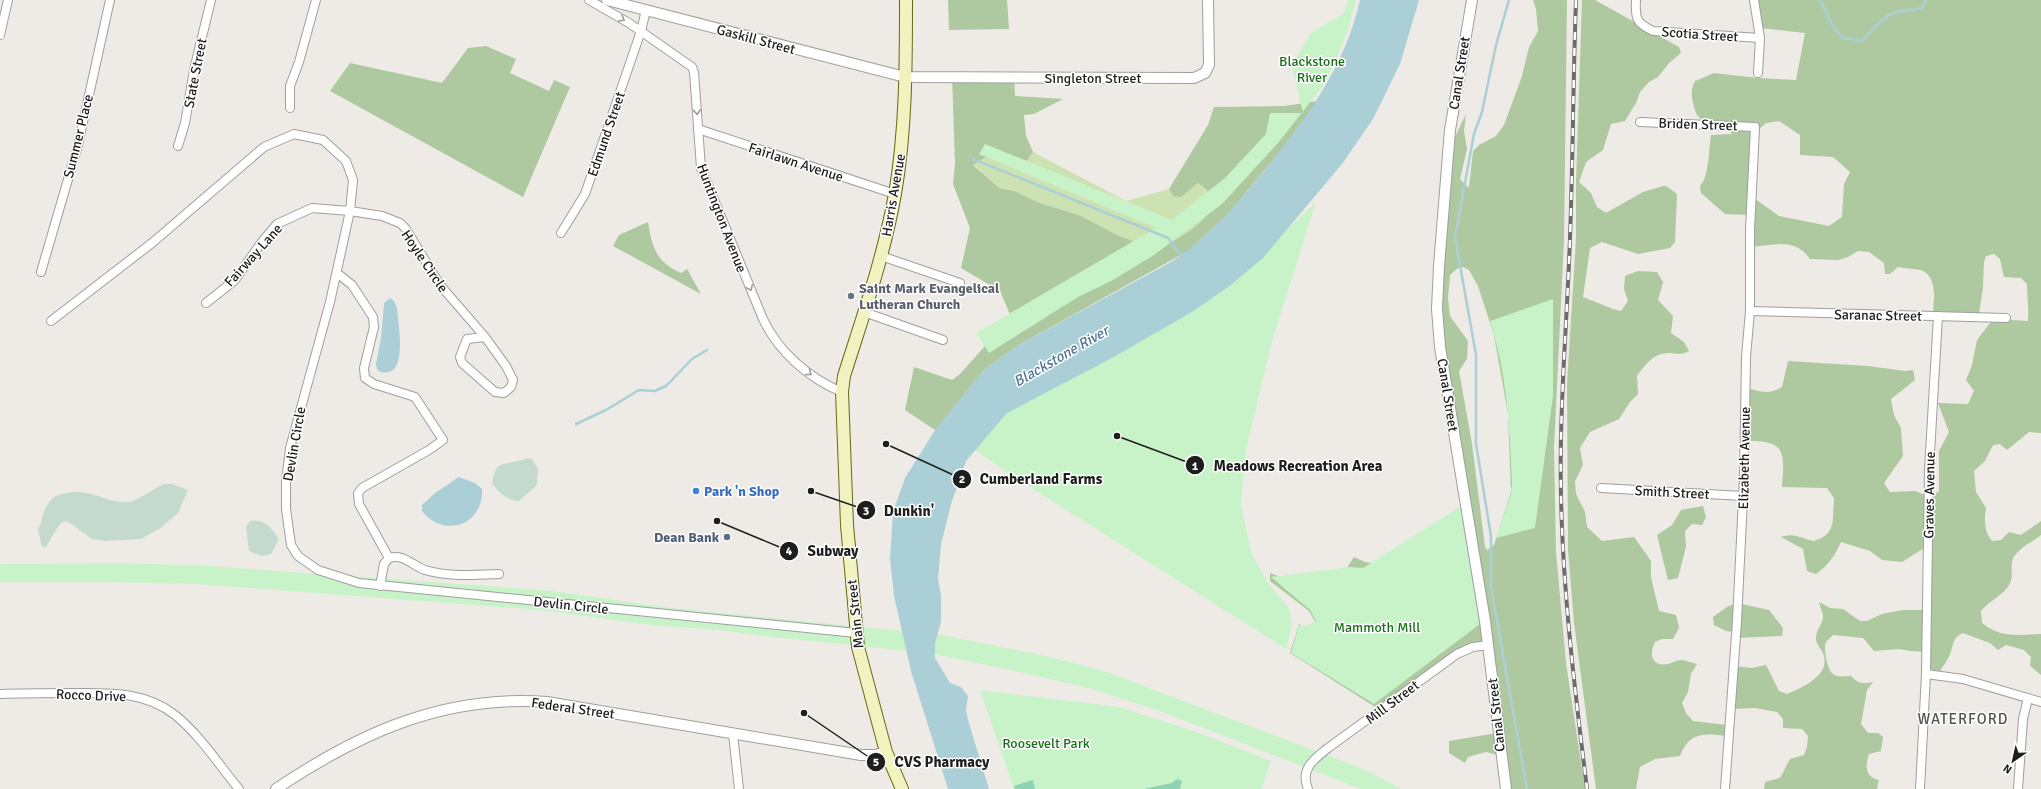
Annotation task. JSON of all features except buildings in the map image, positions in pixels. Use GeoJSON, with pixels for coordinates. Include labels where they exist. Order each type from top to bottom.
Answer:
{"type":"FeatureCollection","features":[{"type":"Feature","properties":{"kind":"main road","name":"Harris Avenue"},"geometry":{"type":"LineString","coordinates":[[842,388],[881,256],[895,194],[902,141],[906,0]]}},
{"type":"Feature","properties":{"kind":"main road","name":"Main Street"},"geometry":{"type":"LineString","coordinates":[[842,388],[847,525],[856,633],[861,661],[886,752],[902,789]]}},
{"type":"Feature","properties":{"kind":"street"},"geometry":{"type":"LineString","coordinates":[[0,35],[8,0]]}},
{"type":"Feature","properties":{"kind":"street","name":"Summer Place"},"geometry":{"type":"LineString","coordinates":[[41,272],[78,145],[110,0]]}},
{"type":"Feature","properties":{"kind":"street","name":"State Street"},"geometry":{"type":"LineString","coordinates":[[178,146],[185,123],[194,70],[211,0]]}},
{"type":"Feature","properties":{"kind":"street"},"geometry":{"type":"LineString","coordinates":[[290,108],[290,86],[299,62],[316,0]]}},
{"type":"Feature","properties":{"kind":"street","name":"Huntington Avenue"},"geometry":{"type":"LineString","coordinates":[[588,0],[641,31],[692,67],[694,72],[701,168],[767,328],[780,348],[797,363],[816,378],[842,388]]}},
{"type":"Feature","properties":{"kind":"street","name":"Gaskill Street"},"geometry":{"type":"LineString","coordinates":[[611,0],[905,77]]}},
{"type":"Feature","properties":{"kind":"street","name":"Singleton Street"},"geometry":{"type":"LineString","coordinates":[[905,77],[1200,77],[1205,73],[1209,65],[1208,0]]}},
{"type":"Feature","properties":{"kind":"street","name":"Canal Street"},"geometry":{"type":"LineString","coordinates":[[1472,0],[1450,130],[1440,251],[1437,309],[1440,347],[1489,645],[1506,789]]}},
{"type":"Feature","properties":{"kind":"street","name":"Scotia Street"},"geometry":{"type":"LineString","coordinates":[[1636,0],[1635,14],[1641,25],[1653,31],[1760,38]]}},
{"type":"Feature","properties":{"kind":"street"},"geometry":{"type":"LineString","coordinates":[[1754,0],[1760,38],[1758,73]]}},
{"type":"Feature","properties":{"kind":"street"},"geometry":{"type":"LineString","coordinates":[[641,31],[646,10]]}},
{"type":"Feature","properties":{"kind":"street","name":"Edmund Street"},"geometry":{"type":"LineString","coordinates":[[561,233],[585,194],[641,31]]}},
{"type":"Feature","properties":{"kind":"street","name":"Briden Street"},"geometry":{"type":"LineString","coordinates":[[1640,122],[1755,127]]}},
{"type":"Feature","properties":{"kind":"street","name":"Elizabeth Avenue"},"geometry":{"type":"LineString","coordinates":[[1725,789],[1743,496],[1746,357],[1750,311],[1750,230],[1755,127]]}},
{"type":"Feature","properties":{"kind":"street","name":"Fairlawn Avenue"},"geometry":{"type":"LineString","coordinates":[[698,129],[895,194]]}},
{"type":"Feature","properties":{"kind":"street","name":"Devlin Circle"},"geometry":{"type":"LineString","coordinates":[[52,321],[152,243],[264,147],[294,134],[323,140],[346,161],[353,180],[350,211],[337,273],[290,448],[286,482],[289,537],[291,545],[298,556],[318,570],[342,579],[380,586],[856,633]]}},
{"type":"Feature","properties":{"kind":"street","name":"Fairway Lane"},"geometry":{"type":"LineString","coordinates":[[206,303],[235,280],[261,243],[278,224],[312,208],[350,211]]}},
{"type":"Feature","properties":{"kind":"street","name":"Hoyle Circle"},"geometry":{"type":"LineString","coordinates":[[350,211],[392,219],[403,226],[417,247],[431,273],[448,296],[485,337],[506,366],[513,380],[511,387],[504,393],[499,394],[491,389],[464,366],[460,357],[467,339],[485,337]]}},
{"type":"Feature","properties":{"kind":"street"},"geometry":{"type":"LineString","coordinates":[[881,256],[960,283]]}},
{"type":"Feature","properties":{"kind":"street"},"geometry":{"type":"LineString","coordinates":[[337,273],[352,284],[373,317],[374,327],[364,368],[365,378],[374,384],[415,397],[443,440],[358,493],[358,504],[389,558]]}},
{"type":"Feature","properties":{"kind":"street","name":"Saranac Street"},"geometry":{"type":"LineString","coordinates":[[1750,311],[2006,318]]}},
{"type":"Feature","properties":{"kind":"street"},"geometry":{"type":"LineString","coordinates":[[864,312],[942,340]]}},
{"type":"Feature","properties":{"kind":"street","name":"Graves Avenue"},"geometry":{"type":"LineString","coordinates":[[1920,789],[1926,674],[1929,470],[1938,316]]}},
{"type":"Feature","properties":{"kind":"street","name":"Smith Street"},"geometry":{"type":"LineString","coordinates":[[1601,488],[1743,496]]}},
{"type":"Feature","properties":{"kind":"street"},"geometry":{"type":"LineString","coordinates":[[380,586],[384,564],[389,558],[395,556],[401,557],[422,569],[442,574],[499,574]]}},
{"type":"Feature","properties":{"kind":"street","name":"Mill Street"},"geometry":{"type":"LineString","coordinates":[[1308,789],[1305,781],[1305,773],[1317,757],[1328,748],[1372,718],[1444,663],[1466,650],[1489,645]]}},
{"type":"Feature","properties":{"kind":"street"},"geometry":{"type":"LineString","coordinates":[[1926,674],[1963,679],[2041,702]]}},
{"type":"Feature","properties":{"kind":"street","name":"Rocco Drive"},"geometry":{"type":"LineString","coordinates":[[0,694],[105,693],[131,695],[151,701],[166,708],[184,723],[239,789]]}},
{"type":"Feature","properties":{"kind":"street"},"geometry":{"type":"LineString","coordinates":[[2018,789],[2023,719],[2028,698]]}},
{"type":"Feature","properties":{"kind":"street","name":"Federal Street"},"geometry":{"type":"LineString","coordinates":[[276,789],[332,755],[387,728],[432,712],[467,704],[505,701],[547,702],[861,755],[875,755],[886,752]]}},
{"type":"Feature","properties":{"kind":"street"},"geometry":{"type":"LineString","coordinates":[[733,734],[739,789]]}},
{"type":"Feature","properties":{"kind":"green space"},"geometry":{"type":"Polygon","coordinates":[[[948,0],[1007,0],[1009,29],[949,30],[948,0]]]}},
{"type":"Feature","properties":{"kind":"green space","name":"Blackstone River"},"geometry":{"type":"Polygon","coordinates":[[[1348,0],[1356,0],[1348,31],[1326,82],[1303,112],[1292,65],[1311,33],[1344,13],[1348,0]]]}},
{"type":"Feature","properties":{"kind":"green space"},"geometry":{"type":"Polygon","coordinates":[[[1533,0],[1567,0],[1564,240],[1554,448],[1556,552],[1566,663],[1585,789],[1506,789],[1501,756],[1486,752],[1468,757],[1465,763],[1449,753],[1449,741],[1497,733],[1488,648],[1473,647],[1380,710],[1290,653],[1299,624],[1307,627],[1316,623],[1309,611],[1270,581],[1270,573],[1302,585],[1345,571],[1354,557],[1365,562],[1379,564],[1446,525],[1470,521],[1438,310],[1453,141],[1466,114],[1464,131],[1467,149],[1460,179],[1469,188],[1473,151],[1479,145],[1496,136],[1504,125],[1522,76],[1529,47],[1538,31],[1536,9],[1533,0]],[[1463,267],[1458,268],[1450,275],[1448,298],[1450,316],[1468,341],[1467,359],[1459,371],[1472,444],[1485,547],[1487,550],[1494,545],[1511,492],[1508,414],[1494,335],[1478,286],[1469,270],[1463,267]]]}},
{"type":"Feature","properties":{"kind":"green space"},"geometry":{"type":"Polygon","coordinates":[[[1582,0],[1595,0],[1679,47],[1681,53],[1669,63],[1658,77],[1649,82],[1640,92],[1636,103],[1625,121],[1611,124],[1603,150],[1586,162],[1579,182],[1591,193],[1597,207],[1606,213],[1643,192],[1666,186],[1677,194],[1675,242],[1670,248],[1638,254],[1602,242],[1590,248],[1583,297],[1621,311],[1628,301],[1624,289],[1625,276],[1638,271],[1657,272],[1663,282],[1658,300],[1673,316],[1671,333],[1684,342],[1689,351],[1680,354],[1664,353],[1650,360],[1637,376],[1638,394],[1630,402],[1619,419],[1590,432],[1580,448],[1583,465],[1575,481],[1576,494],[1585,512],[1587,527],[1602,541],[1634,537],[1651,561],[1651,577],[1659,611],[1676,615],[1679,628],[1673,639],[1662,639],[1655,642],[1652,651],[1653,659],[1658,664],[1668,664],[1678,660],[1684,660],[1697,664],[1691,674],[1688,692],[1682,703],[1686,713],[1693,721],[1727,725],[1727,736],[1711,734],[1698,736],[1688,742],[1680,756],[1655,759],[1640,767],[1636,789],[1596,789],[1574,623],[1568,550],[1567,384],[1576,239],[1576,182],[1582,0]]]}},
{"type":"Feature","properties":{"kind":"green space"},"geometry":{"type":"Polygon","coordinates":[[[1756,0],[2041,0],[2041,433],[2029,432],[2007,450],[2000,444],[1993,445],[1985,461],[1974,471],[1976,492],[1986,508],[1985,525],[1987,533],[1992,541],[2001,540],[2009,532],[2021,535],[2041,521],[2041,535],[2020,550],[2013,558],[2011,578],[2008,587],[1981,611],[1982,623],[1996,631],[2025,635],[2041,634],[2041,675],[2030,666],[2031,657],[2024,650],[2006,645],[1998,650],[1990,643],[1963,633],[1955,639],[1947,661],[1940,671],[1927,669],[1926,652],[1899,649],[1874,651],[1863,638],[1833,635],[1825,645],[1827,663],[1832,673],[1838,676],[1851,676],[1856,681],[1861,683],[1873,682],[1867,690],[1861,724],[1868,733],[1878,733],[1883,737],[1881,751],[1869,754],[1867,763],[1867,770],[1869,774],[1874,779],[1879,780],[1877,789],[1764,789],[1765,782],[1780,778],[1790,759],[1804,755],[1807,747],[1808,736],[1802,729],[1783,728],[1783,719],[1777,712],[1755,708],[1731,709],[1733,666],[1752,668],[1766,665],[1779,691],[1787,694],[1807,685],[1822,670],[1824,663],[1823,653],[1816,640],[1816,634],[1823,617],[1819,602],[1830,608],[1843,609],[1860,621],[1867,621],[1882,614],[1903,610],[1927,610],[1929,545],[1902,562],[1882,560],[1870,551],[1841,542],[1831,560],[1821,571],[1816,574],[1807,571],[1803,549],[1781,537],[1790,535],[1814,541],[1827,534],[1832,525],[1834,498],[1827,488],[1782,487],[1783,464],[1780,450],[1775,445],[1768,443],[1745,441],[1745,387],[1764,392],[1778,390],[1782,387],[1788,361],[1868,366],[1905,371],[1913,370],[1915,380],[1891,399],[1894,415],[1901,428],[1903,456],[1884,483],[1890,492],[1915,491],[1930,497],[1939,491],[1939,451],[1949,432],[1938,403],[1968,404],[1974,391],[1966,380],[1972,365],[1977,340],[1993,319],[2028,321],[2027,284],[2021,278],[2004,277],[2000,259],[1994,254],[1986,256],[1984,262],[1983,287],[1979,314],[1930,312],[1933,312],[1934,289],[1931,279],[1923,271],[1898,267],[1890,274],[1885,274],[1884,263],[1869,252],[1858,251],[1848,257],[1838,260],[1810,259],[1804,252],[1791,245],[1776,244],[1751,247],[1749,215],[1725,214],[1701,193],[1700,186],[1707,170],[1711,135],[1732,134],[1724,127],[1705,121],[1697,115],[1693,103],[1692,92],[1695,81],[1714,73],[1758,78],[1796,80],[1805,33],[1761,28],[1756,0]],[[1779,121],[1766,123],[1755,133],[1751,196],[1779,216],[1829,226],[1842,217],[1844,184],[1850,172],[1833,157],[1800,155],[1800,135],[1779,121]]]}},
{"type":"Feature","properties":{"kind":"green space"},"geometry":{"type":"Polygon","coordinates":[[[486,46],[516,59],[510,73],[549,91],[554,80],[570,87],[523,197],[330,91],[350,63],[442,83],[468,48],[486,46]]]}},
{"type":"Feature","properties":{"kind":"green space"},"geometry":{"type":"Polygon","coordinates":[[[1014,75],[1015,96],[1063,99],[1034,114],[1024,115],[1026,136],[1033,152],[1024,165],[986,157],[973,165],[999,188],[1014,191],[1040,203],[1079,215],[1119,236],[1131,240],[1140,252],[1147,255],[1192,229],[1206,216],[1209,209],[1207,190],[1198,183],[1181,197],[1173,196],[1169,189],[1208,125],[1214,107],[1284,106],[1318,101],[1287,143],[1229,213],[1188,251],[1017,346],[984,370],[935,430],[905,410],[914,367],[952,380],[960,374],[1011,317],[1000,291],[961,268],[970,228],[953,184],[955,164],[952,76],[1014,75]]]}},
{"type":"Feature","properties":{"kind":"green space","name":"Blackstone River"},"geometry":{"type":"Polygon","coordinates":[[[1270,113],[1302,113],[1278,143],[1222,204],[1154,255],[1113,280],[1078,297],[989,353],[976,333],[1156,228],[979,154],[985,144],[1172,220],[1225,178],[1266,134],[1270,113]]]}},
{"type":"Feature","properties":{"kind":"green space"},"geometry":{"type":"Polygon","coordinates":[[[1033,152],[1126,201],[1169,189],[1173,196],[1197,182],[1207,190],[1209,209],[1206,216],[1192,229],[1147,255],[1140,252],[1131,240],[1119,236],[1079,215],[1040,203],[1014,191],[999,188],[973,164],[986,157],[1024,165],[1033,152]]]}},
{"type":"Feature","properties":{"kind":"green space"},"geometry":{"type":"Polygon","coordinates":[[[1316,202],[1272,341],[1246,449],[1241,502],[1251,553],[1271,587],[1289,608],[1292,626],[1286,649],[1011,475],[975,450],[996,423],[1016,404],[1286,231],[1316,202]]]}},
{"type":"Feature","properties":{"kind":"green space"},"geometry":{"type":"Polygon","coordinates":[[[648,222],[651,239],[661,259],[673,269],[681,273],[687,269],[701,294],[613,246],[619,235],[648,222]]]}},
{"type":"Feature","properties":{"kind":"green space"},"geometry":{"type":"Polygon","coordinates":[[[1553,299],[1553,396],[1535,528],[1496,538],[1511,494],[1512,484],[1507,402],[1496,341],[1490,321],[1553,299]]]}},
{"type":"Feature","properties":{"kind":"green space"},"geometry":{"type":"Polygon","coordinates":[[[529,458],[533,460],[538,469],[537,485],[519,501],[507,498],[492,484],[497,468],[502,465],[529,458]]]}},
{"type":"Feature","properties":{"kind":"green space"},"geometry":{"type":"Polygon","coordinates":[[[165,484],[173,484],[188,490],[178,513],[159,529],[141,539],[105,541],[92,539],[70,523],[64,521],[59,525],[46,547],[42,547],[38,529],[46,507],[51,499],[56,496],[66,493],[83,492],[111,500],[126,502],[136,500],[155,488],[165,484]]]}},
{"type":"Feature","properties":{"kind":"green space","name":"Mammoth Mill"},"geometry":{"type":"Polygon","coordinates":[[[1461,506],[1480,624],[1374,704],[1291,653],[1299,625],[1309,625],[1316,621],[1310,610],[1271,577],[1349,567],[1363,568],[1461,506]]]}},
{"type":"Feature","properties":{"kind":"green space"},"geometry":{"type":"Polygon","coordinates":[[[1703,506],[1706,517],[1702,525],[1692,524],[1685,531],[1686,547],[1678,578],[1668,580],[1657,535],[1672,525],[1681,510],[1703,506]]]}},
{"type":"Feature","properties":{"kind":"green space"},"geometry":{"type":"Polygon","coordinates":[[[250,521],[260,521],[264,523],[279,539],[271,554],[262,556],[249,551],[246,527],[250,521]]]}},
{"type":"Feature","properties":{"kind":"green space"},"geometry":{"type":"Polygon","coordinates":[[[123,563],[210,566],[553,591],[663,607],[942,635],[1042,655],[1104,671],[1366,770],[1401,789],[1361,789],[1157,710],[1092,689],[930,653],[718,630],[651,625],[541,610],[197,584],[0,582],[0,564],[123,563]]]}},
{"type":"Feature","properties":{"kind":"green space"},"geometry":{"type":"Polygon","coordinates":[[[1737,603],[1769,610],[1783,628],[1782,636],[1736,638],[1734,632],[1726,631],[1714,625],[1713,617],[1727,607],[1737,603]]]}},
{"type":"Feature","properties":{"kind":"green space","name":"Roosevelt Park"},"geometry":{"type":"Polygon","coordinates":[[[980,690],[1119,707],[1197,732],[1271,761],[1262,789],[1014,789],[980,690]]]}},
{"type":"Feature","properties":{"kind":"green space"},"geometry":{"type":"Polygon","coordinates":[[[1177,779],[1182,781],[1180,789],[1144,789],[1172,783],[1177,779]]]}},
{"type":"Feature","properties":{"kind":"green space"},"geometry":{"type":"Polygon","coordinates":[[[1033,780],[1035,789],[1015,789],[1014,786],[1033,780]]]}},
{"type":"Feature","properties":{"kind":"water"},"geometry":{"type":"Polygon","coordinates":[[[1360,0],[1419,0],[1400,64],[1373,119],[1342,164],[1263,258],[1231,285],[1192,312],[1112,358],[1007,413],[966,461],[952,501],[941,544],[938,579],[941,595],[941,622],[935,643],[935,658],[950,683],[961,687],[968,696],[966,709],[968,720],[989,789],[948,789],[911,671],[894,596],[890,559],[893,512],[905,478],[937,427],[984,370],[1017,346],[1171,262],[1209,232],[1221,220],[1280,151],[1322,91],[1344,48],[1353,25],[1360,0]]]}},
{"type":"Feature","properties":{"kind":"water"},"geometry":{"type":"Polygon","coordinates":[[[390,298],[394,301],[397,308],[400,334],[399,355],[398,363],[394,369],[383,373],[377,369],[376,364],[381,338],[384,303],[390,298]]]}},
{"type":"Feature","properties":{"kind":"water"},"geometry":{"type":"Polygon","coordinates":[[[459,477],[475,483],[482,489],[481,501],[477,512],[470,519],[461,524],[451,526],[431,520],[422,511],[422,505],[435,493],[459,477]]]}},
{"type":"Feature","properties":{"kind":"waterway"},"geometry":{"type":"LineString","coordinates":[[1509,0],[1496,45],[1482,112],[1474,134],[1455,237],[1476,355],[1476,444],[1491,536],[1491,587],[1527,789]]}},
{"type":"Feature","properties":{"kind":"waterway"},"geometry":{"type":"LineString","coordinates":[[1820,0],[1833,26],[1843,38],[1862,41],[1880,22],[1889,15],[1896,12],[1922,8],[1926,0]]}},
{"type":"Feature","properties":{"kind":"waterway"},"geometry":{"type":"LineString","coordinates":[[973,159],[1168,238],[1182,257]]}},
{"type":"Feature","properties":{"kind":"waterway"},"geometry":{"type":"LineString","coordinates":[[576,424],[606,410],[639,390],[655,391],[666,386],[692,359],[707,350]]}},
{"type":"Feature","properties":{"kind":"railway"},"geometry":{"type":"LineString","coordinates":[[1576,0],[1570,238],[1561,432],[1561,496],[1567,606],[1587,789]]}},
{"type":"Feature","properties":{"kind":"place","name":"Saint Mark Evangelical Lutheran Church"},"geometry":{"type":"Point","coordinates":[851,296]}},
{"type":"Feature","properties":{"kind":"place","name":"Meadows Recreation Area"},"geometry":{"type":"Point","coordinates":[1117,436]}},
{"type":"Feature","properties":{"kind":"place","name":"Cumberland Farms"},"geometry":{"type":"Point","coordinates":[886,444]}},
{"type":"Feature","properties":{"kind":"place","name":"Park 'n Shop"},"geometry":{"type":"Point","coordinates":[696,491]}},
{"type":"Feature","properties":{"kind":"place","name":"Dunkin'"},"geometry":{"type":"Point","coordinates":[811,491]}},
{"type":"Feature","properties":{"kind":"place","name":"Subway"},"geometry":{"type":"Point","coordinates":[717,521]}},
{"type":"Feature","properties":{"kind":"place","name":"Dean Bank"},"geometry":{"type":"Point","coordinates":[727,537]}},
{"type":"Feature","properties":{"kind":"place","name":"CVS Pharmacy"},"geometry":{"type":"Point","coordinates":[804,713]}},
{"type":"Feature","properties":{"kind":"district","name":"WATERFORD"},"geometry":{"type":"Point","coordinates":[1963,719]}}]}
